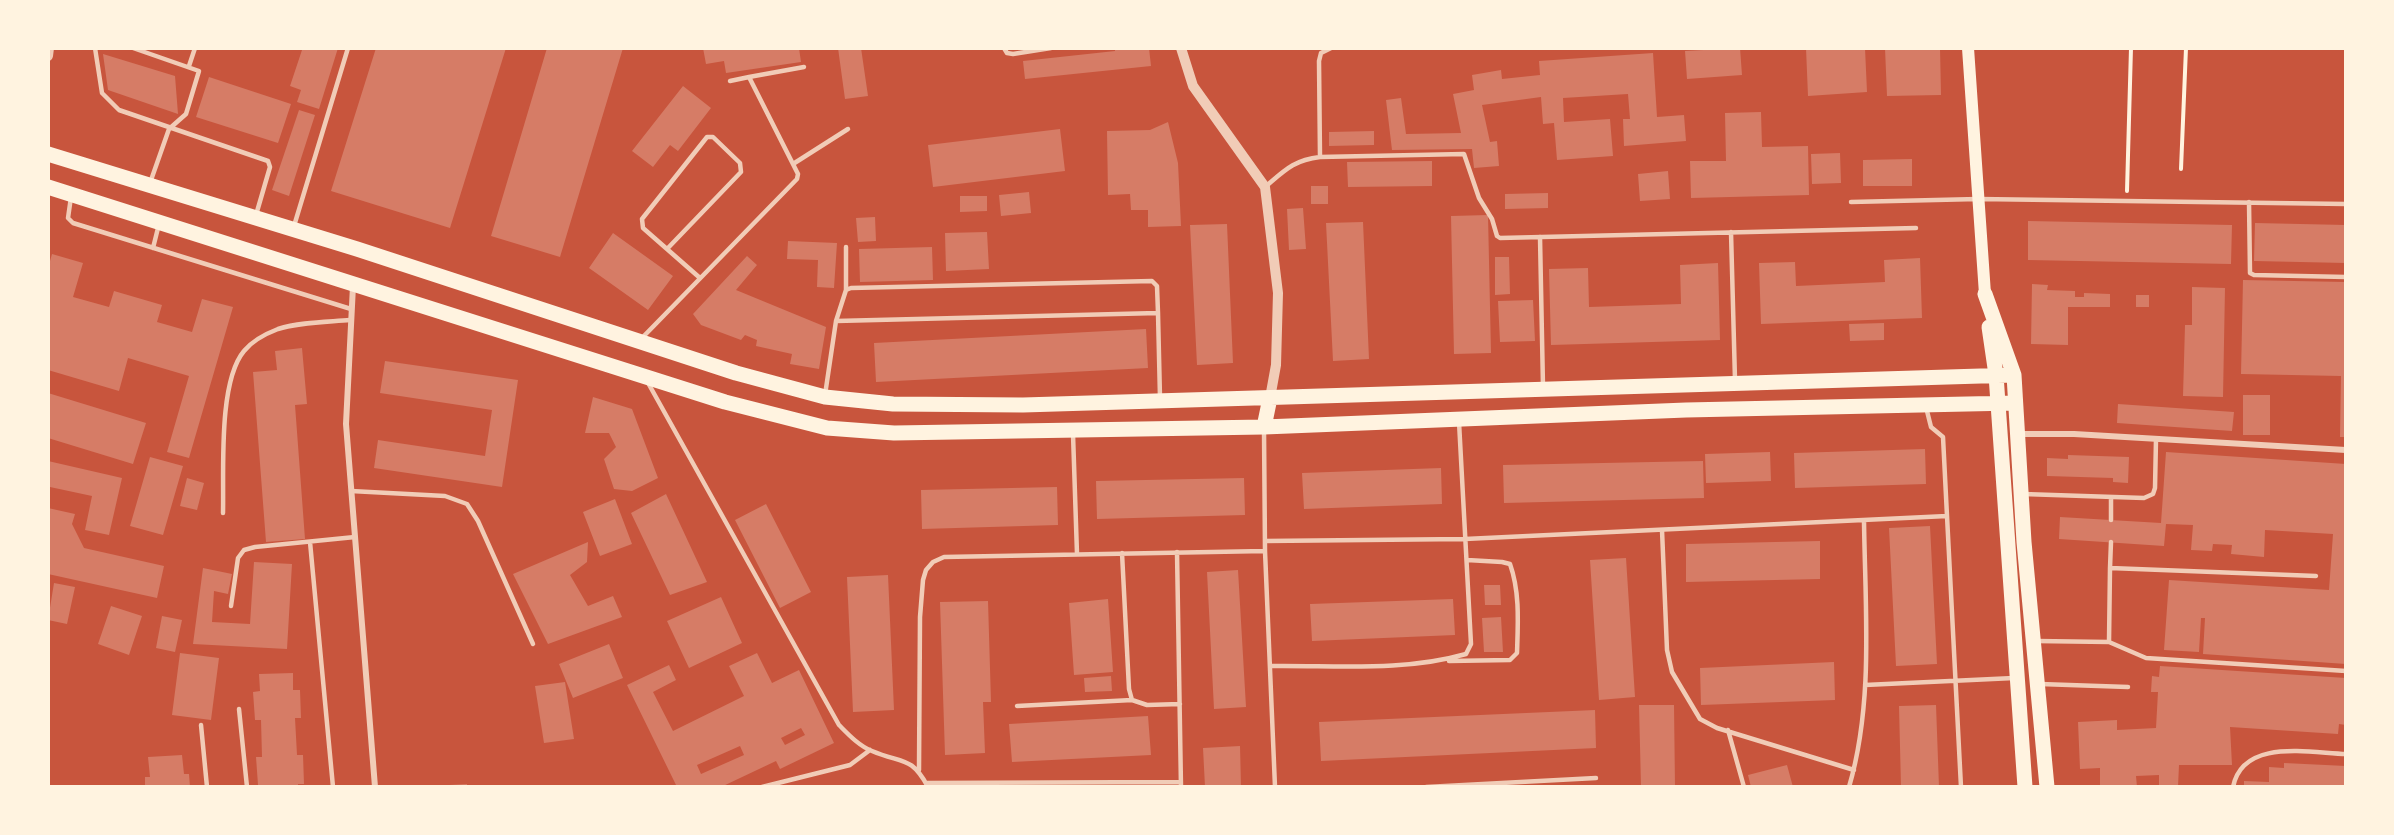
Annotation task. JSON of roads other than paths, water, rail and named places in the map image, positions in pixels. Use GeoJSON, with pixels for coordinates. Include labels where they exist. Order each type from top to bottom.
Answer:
{"type":"FeatureCollection","features":[{"type":"Feature","properties":{"kind":"main road"},"geometry":{"type":"LineString","coordinates":[[1968,48],[1985,294],[1996,375],[2025,787]]}},
{"type":"Feature","properties":{"kind":"main road"},"geometry":{"type":"LineString","coordinates":[[48,154],[293,229],[747,376],[825,397],[893,404],[1023,405],[2014,375]]}},
{"type":"Feature","properties":{"kind":"main road"},"geometry":{"type":"LineString","coordinates":[[48,187],[725,402],[827,428],[894,434],[1264,427],[1686,410],[2014,403]]}},
{"type":"Feature","properties":{"kind":"main road"},"geometry":{"type":"LineString","coordinates":[[1985,294],[2014,375],[2016,434],[2047,787]]}},
{"type":"Feature","properties":{"kind":"main road"},"geometry":{"type":"LineString","coordinates":[[1264,427],[1270,398]]}},
{"type":"Feature","properties":{"kind":"street"},"geometry":{"type":"LineString","coordinates":[[48,56],[49,48]]}},
{"type":"Feature","properties":{"kind":"street"},"geometry":{"type":"LineString","coordinates":[[1181,48],[1194,86],[1265,187],[1278,293],[1276,365],[1270,398]]}},
{"type":"Feature","properties":{"kind":"street"},"geometry":{"type":"LineString","coordinates":[[353,285],[346,424],[375,787]]}},
{"type":"Feature","properties":{"kind":"street"},"geometry":{"type":"LineString","coordinates":[[2000,436],[2016,434],[2156,439],[2346,450]]}},
{"type":"Feature","properties":{"kind":"lane"},"geometry":{"type":"LineString","coordinates":[[95,48],[100,89],[104,97],[125,113],[268,162],[270,167],[255,218]]}},
{"type":"Feature","properties":{"kind":"lane"},"geometry":{"type":"LineString","coordinates":[[133,48],[198,69],[199,72],[186,114],[169,129],[149,186]]}},
{"type":"Feature","properties":{"kind":"lane"},"geometry":{"type":"LineString","coordinates":[[189,66],[195,48]]}},
{"type":"Feature","properties":{"kind":"lane"},"geometry":{"type":"LineString","coordinates":[[293,229],[348,48]]}},
{"type":"Feature","properties":{"kind":"lane"},"geometry":{"type":"LineString","coordinates":[[1004,48],[1008,53],[1013,54],[1051,48]]}},
{"type":"Feature","properties":{"kind":"lane"},"geometry":{"type":"LineString","coordinates":[[1320,157],[1319,60],[1321,53],[1330,48]]}},
{"type":"Feature","properties":{"kind":"lane"},"geometry":{"type":"LineString","coordinates":[[730,81],[804,67]]}},
{"type":"Feature","properties":{"kind":"lane"},"geometry":{"type":"LineString","coordinates":[[639,341],[797,179],[798,174],[749,77]]}},
{"type":"Feature","properties":{"kind":"lane"},"geometry":{"type":"LineString","coordinates":[[793,164],[848,129]]}},
{"type":"Feature","properties":{"kind":"lane"},"geometry":{"type":"LineString","coordinates":[[667,249],[741,172],[740,163],[713,137],[707,137],[642,219],[643,228],[700,278]]}},
{"type":"Feature","properties":{"kind":"lane"},"geometry":{"type":"LineString","coordinates":[[1265,187],[1291,165],[1302,159],[1464,154],[1479,198],[1500,238],[1916,228]]}},
{"type":"Feature","properties":{"kind":"lane"},"geometry":{"type":"LineString","coordinates":[[72,194],[68,217],[71,222],[351,309]]}},
{"type":"Feature","properties":{"kind":"lane"},"geometry":{"type":"LineString","coordinates":[[1851,201],[1978,199],[2346,204]]}},
{"type":"Feature","properties":{"kind":"lane"},"geometry":{"type":"LineString","coordinates":[[2249,202],[2250,273],[2346,277]]}},
{"type":"Feature","properties":{"kind":"lane"},"geometry":{"type":"LineString","coordinates":[[153,248],[160,222]]}},
{"type":"Feature","properties":{"kind":"lane"},"geometry":{"type":"LineString","coordinates":[[1731,232],[1735,383]]}},
{"type":"Feature","properties":{"kind":"lane"},"geometry":{"type":"LineString","coordinates":[[1540,237],[1543,389]]}},
{"type":"Feature","properties":{"kind":"lane"},"geometry":{"type":"LineString","coordinates":[[825,397],[836,321],[846,290],[846,246]]}},
{"type":"Feature","properties":{"kind":"lane"},"geometry":{"type":"LineString","coordinates":[[846,290],[1152,281],[1157,286],[1161,401]]}},
{"type":"Feature","properties":{"kind":"lane"},"geometry":{"type":"LineString","coordinates":[[836,321],[1158,313]]}},
{"type":"Feature","properties":{"kind":"lane"},"geometry":{"type":"LineString","coordinates":[[223,513],[228,389],[235,366],[243,352],[254,341],[279,329],[350,320]]}},
{"type":"Feature","properties":{"kind":"lane"},"geometry":{"type":"LineString","coordinates":[[644,376],[839,724],[852,738],[870,750],[908,762],[919,770],[927,785],[1181,785],[1177,552]]}},
{"type":"Feature","properties":{"kind":"lane"},"geometry":{"type":"LineString","coordinates":[[1925,404],[1931,427],[1943,437],[1961,787]]}},
{"type":"Feature","properties":{"kind":"lane"},"geometry":{"type":"LineString","coordinates":[[1442,661],[1466,654],[1471,645],[1459,419]]}},
{"type":"Feature","properties":{"kind":"lane"},"geometry":{"type":"LineString","coordinates":[[1264,427],[1265,551],[1275,787]]}},
{"type":"Feature","properties":{"kind":"lane"},"geometry":{"type":"LineString","coordinates":[[1072,431],[1077,554]]}},
{"type":"Feature","properties":{"kind":"lane"},"geometry":{"type":"LineString","coordinates":[[2021,494],[2144,498],[2152,494],[2155,488],[2156,439]]}},
{"type":"Feature","properties":{"kind":"lane"},"geometry":{"type":"LineString","coordinates":[[351,491],[445,496],[467,504],[478,521],[533,644]]}},
{"type":"Feature","properties":{"kind":"lane"},"geometry":{"type":"LineString","coordinates":[[2111,497],[2111,520]]}},
{"type":"Feature","properties":{"kind":"lane"},"geometry":{"type":"LineString","coordinates":[[1265,541],[1465,539],[1947,516]]}},
{"type":"Feature","properties":{"kind":"lane"},"geometry":{"type":"LineString","coordinates":[[1849,787],[1854,770],[1865,684],[1864,520]]}},
{"type":"Feature","properties":{"kind":"lane"},"geometry":{"type":"LineString","coordinates":[[1662,530],[1667,650],[1672,672],[1700,719],[1717,728],[1854,770]]}},
{"type":"Feature","properties":{"kind":"lane"},"geometry":{"type":"LineString","coordinates":[[231,606],[241,553],[255,547],[355,537]]}},
{"type":"Feature","properties":{"kind":"lane"},"geometry":{"type":"LineString","coordinates":[[310,542],[333,787]]}},
{"type":"Feature","properties":{"kind":"lane"},"geometry":{"type":"LineString","coordinates":[[2109,642],[2111,542]]}},
{"type":"Feature","properties":{"kind":"lane"},"geometry":{"type":"LineString","coordinates":[[919,770],[920,617],[923,580],[926,570],[933,562],[944,557],[1265,551]]}},
{"type":"Feature","properties":{"kind":"lane"},"geometry":{"type":"LineString","coordinates":[[1122,553],[1129,688],[1132,700]]}},
{"type":"Feature","properties":{"kind":"lane"},"geometry":{"type":"LineString","coordinates":[[1270,666],[1410,665],[1442,661],[1510,660],[1517,653],[1517,596],[1510,564],[1467,560]]}},
{"type":"Feature","properties":{"kind":"lane"},"geometry":{"type":"LineString","coordinates":[[2110,568],[2316,576]]}},
{"type":"Feature","properties":{"kind":"lane"},"geometry":{"type":"LineString","coordinates":[[2034,641],[2109,642],[2146,658],[2346,671]]}},
{"type":"Feature","properties":{"kind":"lane"},"geometry":{"type":"LineString","coordinates":[[1865,684],[2017,678]]}},
{"type":"Feature","properties":{"kind":"lane"},"geometry":{"type":"LineString","coordinates":[[2038,684],[2128,687]]}},
{"type":"Feature","properties":{"kind":"lane"},"geometry":{"type":"LineString","coordinates":[[1017,706],[1132,700],[1147,705],[1180,704]]}},
{"type":"Feature","properties":{"kind":"lane"},"geometry":{"type":"LineString","coordinates":[[239,709],[247,787]]}},
{"type":"Feature","properties":{"kind":"lane"},"geometry":{"type":"LineString","coordinates":[[201,725],[207,787]]}},
{"type":"Feature","properties":{"kind":"lane"},"geometry":{"type":"LineString","coordinates":[[1728,730],[1744,787]]}},
{"type":"Feature","properties":{"kind":"lane"},"geometry":{"type":"LineString","coordinates":[[762,787],[850,765],[870,750]]}},
{"type":"Feature","properties":{"kind":"lane"},"geometry":{"type":"LineString","coordinates":[[2233,787],[2235,775],[2250,759],[2271,752],[2346,754]]}},
{"type":"Feature","properties":{"kind":"lane"},"geometry":{"type":"LineString","coordinates":[[1426,787],[1525,785],[1596,778]]}}]}
